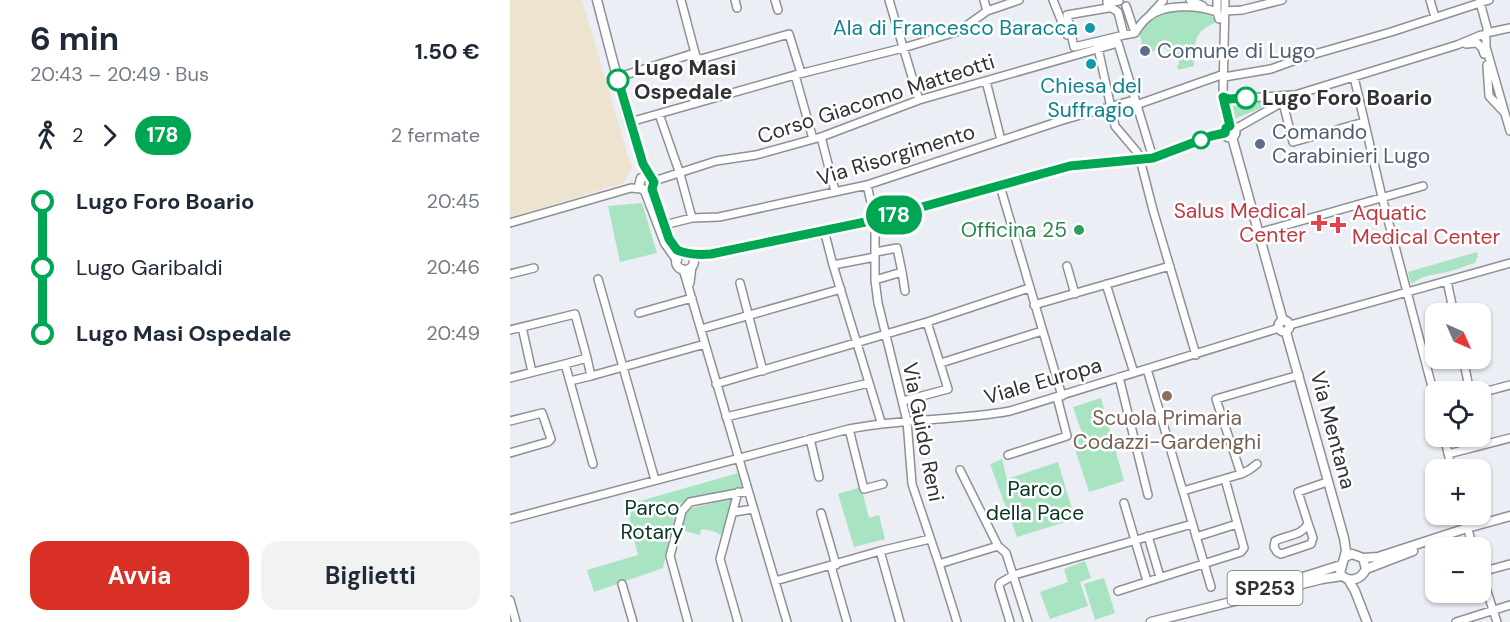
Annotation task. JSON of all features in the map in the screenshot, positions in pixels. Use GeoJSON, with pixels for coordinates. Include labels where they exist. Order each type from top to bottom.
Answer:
{"type":"FeatureCollection","features":[{"type":"Feature","properties":{"kind":"main road"},"geometry":{"type":"LineString","coordinates":[[597,0],[643,164],[646,184],[665,243],[679,256]]}},
{"type":"Feature","properties":{"kind":"main road"},"geometry":{"type":"LineString","coordinates":[[646,184],[679,256],[678,266],[683,269],[693,261],[711,254],[875,220],[1070,166],[1153,158],[1211,136],[1231,131]]}},
{"type":"Feature","properties":{"kind":"main road","name":"Via Mentana"},"geometry":{"type":"LineString","coordinates":[[1231,131],[1344,538],[1343,561]]}},
{"type":"Feature","properties":{"kind":"main road"},"geometry":{"type":"LineString","coordinates":[[679,256],[688,252],[693,261]]}},
{"type":"Feature","properties":{"kind":"main road","name":"SP253"},"geometry":{"type":"LineString","coordinates":[[1189,612],[1197,612],[1300,585],[1345,578],[1353,580],[1389,559],[1510,516]]}},
{"type":"Feature","properties":{"kind":"main road","name":"SP253"},"geometry":{"type":"LineString","coordinates":[[1189,612],[1359,556],[1378,557],[1468,530],[1510,521]]}},
{"type":"Feature","properties":{"kind":"main road","name":"Via Mentana"},"geometry":{"type":"LineString","coordinates":[[1344,538],[1359,556]]}},
{"type":"Feature","properties":{"kind":"main road"},"geometry":{"type":"LineString","coordinates":[[1359,556],[1364,573],[1360,588],[1366,618]]}},
{"type":"Feature","properties":{"kind":"main road"},"geometry":{"type":"LineString","coordinates":[[1343,561],[1340,570],[1355,591],[1366,618]]}},
{"type":"Feature","properties":{"kind":"main road"},"geometry":{"type":"LineString","coordinates":[[1152,622],[1189,612]]}},
{"type":"Feature","properties":{"kind":"street"},"geometry":{"type":"LineString","coordinates":[[681,0],[697,58],[701,59],[789,34],[817,138],[836,191]]}},
{"type":"Feature","properties":{"kind":"street"},"geometry":{"type":"LineString","coordinates":[[775,0],[778,10]]}},
{"type":"Feature","properties":{"kind":"street"},"geometry":{"type":"LineString","coordinates":[[889,0],[919,100]]}},
{"type":"Feature","properties":{"kind":"street"},"geometry":{"type":"LineString","coordinates":[[984,0],[987,11]]}},
{"type":"Feature","properties":{"kind":"street"},"geometry":{"type":"LineString","coordinates":[[630,123],[798,74],[903,48],[959,31],[987,11],[1019,0]]}},
{"type":"Feature","properties":{"kind":"street"},"geometry":{"type":"LineString","coordinates":[[1053,0],[1064,16],[1074,47],[1135,33],[1163,1]]}},
{"type":"Feature","properties":{"kind":"street"},"geometry":{"type":"LineString","coordinates":[[1191,0],[1218,16],[1217,0]]}},
{"type":"Feature","properties":{"kind":"street"},"geometry":{"type":"LineString","coordinates":[[1226,0],[1223,97],[1231,131],[1295,95]]}},
{"type":"Feature","properties":{"kind":"street"},"geometry":{"type":"LineString","coordinates":[[1225,11],[1242,10],[1281,0]]}},
{"type":"Feature","properties":{"kind":"street"},"geometry":{"type":"LineString","coordinates":[[1430,0],[1435,17]]}},
{"type":"Feature","properties":{"kind":"street","name":"Via Risorgimento"},"geometry":{"type":"LineString","coordinates":[[664,225],[692,218],[719,216],[867,185],[1063,120],[1112,106],[1135,103],[1224,74],[1271,69],[1489,0]]}},
{"type":"Feature","properties":{"kind":"street"},"geometry":{"type":"LineString","coordinates":[[1064,16],[1119,1]]}},
{"type":"Feature","properties":{"kind":"street"},"geometry":{"type":"LineString","coordinates":[[1480,2],[1482,39],[1490,67],[1497,81],[1498,100]]}},
{"type":"Feature","properties":{"kind":"street"},"geometry":{"type":"LineString","coordinates":[[1107,4],[1118,12],[1124,35]]}},
{"type":"Feature","properties":{"kind":"street"},"geometry":{"type":"LineString","coordinates":[[1126,6],[1135,33]]}},
{"type":"Feature","properties":{"kind":"street"},"geometry":{"type":"LineString","coordinates":[[1149,15],[1166,9],[1208,9]]}},
{"type":"Feature","properties":{"kind":"street"},"geometry":{"type":"LineString","coordinates":[[1064,16],[1073,55]]}},
{"type":"Feature","properties":{"kind":"street"},"geometry":{"type":"LineString","coordinates":[[1223,97],[1232,99],[1295,95],[1510,29]]}},
{"type":"Feature","properties":{"kind":"street"},"geometry":{"type":"LineString","coordinates":[[1124,35],[1118,43],[1098,48],[1112,106],[1114,126],[1137,152],[1140,159],[1196,354]]}},
{"type":"Feature","properties":{"kind":"street"},"geometry":{"type":"LineString","coordinates":[[1118,43],[1153,158]]}},
{"type":"Feature","properties":{"kind":"street","name":"Corso Giacomo Matteotti"},"geometry":{"type":"LineString","coordinates":[[646,184],[716,162],[756,155],[817,138],[919,100],[1098,48]]}},
{"type":"Feature","properties":{"kind":"street"},"geometry":{"type":"LineString","coordinates":[[625,75],[695,53]]}},
{"type":"Feature","properties":{"kind":"street"},"geometry":{"type":"LineString","coordinates":[[1490,67],[1488,90],[1498,100],[1510,131]]}},
{"type":"Feature","properties":{"kind":"street"},"geometry":{"type":"LineString","coordinates":[[1354,77],[1382,197],[1431,381]]}},
{"type":"Feature","properties":{"kind":"street"},"geometry":{"type":"LineString","coordinates":[[986,81],[1001,140]]}},
{"type":"Feature","properties":{"kind":"street"},"geometry":{"type":"LineString","coordinates":[[1488,81],[1497,81]]}},
{"type":"Feature","properties":{"kind":"street"},"geometry":{"type":"LineString","coordinates":[[1283,103],[1293,142],[1364,122]]}},
{"type":"Feature","properties":{"kind":"street"},"geometry":{"type":"LineString","coordinates":[[659,114],[680,174],[692,218]]}},
{"type":"Feature","properties":{"kind":"street"},"geometry":{"type":"LineString","coordinates":[[510,223],[646,184]]}},
{"type":"Feature","properties":{"kind":"street","name":"Via Guido Reni"},"geometry":{"type":"LineString","coordinates":[[867,185],[875,220],[875,280],[878,303],[907,421],[910,475],[957,622]]}},
{"type":"Feature","properties":{"kind":"street"},"geometry":{"type":"LineString","coordinates":[[1000,186],[1060,396],[1067,436],[1008,455]]}},
{"type":"Feature","properties":{"kind":"street"},"geometry":{"type":"LineString","coordinates":[[1258,233],[1423,186]]}},
{"type":"Feature","properties":{"kind":"street"},"geometry":{"type":"LineString","coordinates":[[824,230],[881,422]]}},
{"type":"Feature","properties":{"kind":"street"},"geometry":{"type":"LineString","coordinates":[[833,266],[897,248],[905,291]]}},
{"type":"Feature","properties":{"kind":"street"},"geometry":{"type":"LineString","coordinates":[[689,289],[693,261]]}},
{"type":"Feature","properties":{"kind":"street","name":"Viale Europa"},"geometry":{"type":"LineString","coordinates":[[510,519],[881,422],[987,416],[1010,411],[1284,326],[1510,263]]}},
{"type":"Feature","properties":{"kind":"street"},"geometry":{"type":"LineString","coordinates":[[1066,266],[1075,294]]}},
{"type":"Feature","properties":{"kind":"street"},"geometry":{"type":"LineString","coordinates":[[1034,305],[1170,266]]}},
{"type":"Feature","properties":{"kind":"street"},"geometry":{"type":"LineString","coordinates":[[510,274],[534,268]]}},
{"type":"Feature","properties":{"kind":"street"},"geometry":{"type":"LineString","coordinates":[[683,269],[787,622]]}},
{"type":"Feature","properties":{"kind":"street"},"geometry":{"type":"LineString","coordinates":[[875,280],[902,272]]}},
{"type":"Feature","properties":{"kind":"street"},"geometry":{"type":"LineString","coordinates":[[598,279],[656,480]]}},
{"type":"Feature","properties":{"kind":"street"},"geometry":{"type":"LineString","coordinates":[[1447,281],[1452,303]]}},
{"type":"Feature","properties":{"kind":"street"},"geometry":{"type":"LineString","coordinates":[[740,283],[763,371]]}},
{"type":"Feature","properties":{"kind":"street"},"geometry":{"type":"LineString","coordinates":[[1106,284],[1134,373]]}},
{"type":"Feature","properties":{"kind":"street"},"geometry":{"type":"LineString","coordinates":[[716,384],[886,335],[1029,288]]}},
{"type":"Feature","properties":{"kind":"street"},"geometry":{"type":"LineString","coordinates":[[701,329],[841,289]]}},
{"type":"Feature","properties":{"kind":"street"},"geometry":{"type":"LineString","coordinates":[[639,313],[692,298]]}},
{"type":"Feature","properties":{"kind":"street"},"geometry":{"type":"LineString","coordinates":[[510,330],[575,314],[591,376]]}},
{"type":"Feature","properties":{"kind":"street"},"geometry":{"type":"LineString","coordinates":[[903,401],[948,389],[927,322]]}},
{"type":"Feature","properties":{"kind":"street"},"geometry":{"type":"LineString","coordinates":[[522,327],[532,372]]}},
{"type":"Feature","properties":{"kind":"street"},"geometry":{"type":"LineString","coordinates":[[941,363],[1042,331]]}},
{"type":"Feature","properties":{"kind":"street"},"geometry":{"type":"LineString","coordinates":[[570,381],[705,344]]}},
{"type":"Feature","properties":{"kind":"street"},"geometry":{"type":"LineString","coordinates":[[510,378],[587,358]]}},
{"type":"Feature","properties":{"kind":"street"},"geometry":{"type":"LineString","coordinates":[[565,364],[593,464]]}},
{"type":"Feature","properties":{"kind":"street"},"geometry":{"type":"LineString","coordinates":[[1147,369],[1210,587]]}},
{"type":"Feature","properties":{"kind":"street"},"geometry":{"type":"LineString","coordinates":[[1241,474],[1216,399],[1299,375]]}},
{"type":"Feature","properties":{"kind":"street"},"geometry":{"type":"LineString","coordinates":[[1119,377],[1148,495]]}},
{"type":"Feature","properties":{"kind":"street"},"geometry":{"type":"LineString","coordinates":[[726,417],[868,383]]}},
{"type":"Feature","properties":{"kind":"street"},"geometry":{"type":"LineString","coordinates":[[1491,390],[1510,385]]}},
{"type":"Feature","properties":{"kind":"street"},"geometry":{"type":"LineString","coordinates":[[510,421],[542,413],[551,439],[548,442],[510,453]]}},
{"type":"Feature","properties":{"kind":"street"},"geometry":{"type":"LineString","coordinates":[[849,429],[864,489],[883,484]]}},
{"type":"Feature","properties":{"kind":"street"},"geometry":{"type":"LineString","coordinates":[[1448,454],[1510,438]]}},
{"type":"Feature","properties":{"kind":"street"},"geometry":{"type":"LineString","coordinates":[[810,439],[819,477]]}},
{"type":"Feature","properties":{"kind":"street"},"geometry":{"type":"LineString","coordinates":[[1446,447],[1449,459]]}},
{"type":"Feature","properties":{"kind":"street"},"geometry":{"type":"LineString","coordinates":[[1183,491],[1241,474],[1257,464]]}},
{"type":"Feature","properties":{"kind":"street"},"geometry":{"type":"LineString","coordinates":[[960,470],[998,546],[1006,553],[1028,622]]}},
{"type":"Feature","properties":{"kind":"street"},"geometry":{"type":"LineString","coordinates":[[1118,591],[1244,550],[1225,479]]}},
{"type":"Feature","properties":{"kind":"street"},"geometry":{"type":"LineString","coordinates":[[1308,523],[1303,532],[1275,541],[1274,547],[1277,552],[1281,554],[1311,544],[1313,538],[1298,492],[1324,483]]}},
{"type":"Feature","properties":{"kind":"street"},"geometry":{"type":"LineString","coordinates":[[688,622],[670,556],[682,511],[690,502],[748,491]]}},
{"type":"Feature","properties":{"kind":"street"},"geometry":{"type":"LineString","coordinates":[[738,492],[720,559],[738,622]]}},
{"type":"Feature","properties":{"kind":"street"},"geometry":{"type":"LineString","coordinates":[[1124,503],[1147,581]]}},
{"type":"Feature","properties":{"kind":"street"},"geometry":{"type":"LineString","coordinates":[[734,512],[753,509]]}},
{"type":"Feature","properties":{"kind":"street"},"geometry":{"type":"LineString","coordinates":[[821,513],[846,622]]}},
{"type":"Feature","properties":{"kind":"street"},"geometry":{"type":"LineString","coordinates":[[1010,622],[999,586],[1014,575],[1192,524]]}},
{"type":"Feature","properties":{"kind":"street"},"geometry":{"type":"LineString","coordinates":[[1196,537],[1237,524]]}},
{"type":"Feature","properties":{"kind":"street"},"geometry":{"type":"LineString","coordinates":[[1467,525],[1470,537]]}},
{"type":"Feature","properties":{"kind":"street"},"geometry":{"type":"LineString","coordinates":[[1148,536],[1160,577]]}},
{"type":"Feature","properties":{"kind":"street"},"geometry":{"type":"LineString","coordinates":[[775,581],[930,539]]}},
{"type":"Feature","properties":{"kind":"street"},"geometry":{"type":"LineString","coordinates":[[939,564],[998,546]]}},
{"type":"Feature","properties":{"kind":"street"},"geometry":{"type":"LineString","coordinates":[[880,551],[900,622]]}},
{"type":"Feature","properties":{"kind":"street"},"geometry":{"type":"LineString","coordinates":[[1491,569],[1510,564]]}},
{"type":"Feature","properties":{"kind":"street"},"geometry":{"type":"LineString","coordinates":[[622,584],[633,622]]}},
{"type":"Feature","properties":{"kind":"street"},"geometry":{"type":"LineString","coordinates":[[1491,603],[1497,622]]}},
{"type":"Feature","properties":{"kind":"street"},"geometry":{"type":"LineString","coordinates":[[511,604],[516,622]]}},
{"type":"Feature","properties":{"kind":"street"},"geometry":{"type":"LineString","coordinates":[[1456,622],[1510,605]]}},
{"type":"Feature","properties":{"kind":"shaded area"},"geometry":{"type":"Polygon","coordinates":[[[510,0],[582,0],[632,169],[623,183],[510,218],[510,0]]]}},
{"type":"Feature","properties":{"kind":"green space"},"geometry":{"type":"Polygon","coordinates":[[[1177,11],[1206,12],[1215,19],[1215,23],[1202,30],[1196,40],[1194,66],[1178,70],[1179,54],[1169,57],[1166,48],[1146,53],[1142,46],[1140,33],[1142,27],[1151,18],[1177,11]]]}},
{"type":"Feature","properties":{"kind":"green space"},"geometry":{"type":"Polygon","coordinates":[[[1273,98],[1273,103],[1234,119],[1230,117],[1226,103],[1273,98]]]}},
{"type":"Feature","properties":{"kind":"green space"},"geometry":{"type":"Polygon","coordinates":[[[642,203],[657,253],[620,262],[608,206],[642,203]]]}},
{"type":"Feature","properties":{"kind":"green space"},"geometry":{"type":"Polygon","coordinates":[[[1477,252],[1475,263],[1426,276],[1411,284],[1408,272],[1477,252]]]}},
{"type":"Feature","properties":{"kind":"green space"},"geometry":{"type":"Polygon","coordinates":[[[1101,398],[1124,481],[1089,492],[1073,443],[1078,441],[1077,437],[1082,433],[1073,407],[1101,398]]]}},
{"type":"Feature","properties":{"kind":"green space","name":"Parco della Pace"},"geometry":{"type":"Polygon","coordinates":[[[1002,459],[1007,479],[1058,462],[1075,519],[1017,537],[990,464],[1002,459]]]}},
{"type":"Feature","properties":{"kind":"green space","name":"Parco Rotary"},"geometry":{"type":"Polygon","coordinates":[[[738,473],[742,487],[678,504],[663,568],[594,592],[587,570],[638,555],[626,505],[738,473]]]}},
{"type":"Feature","properties":{"kind":"green space"},"geometry":{"type":"Polygon","coordinates":[[[861,487],[869,518],[879,515],[885,539],[854,547],[838,494],[861,487]]]}},
{"type":"Feature","properties":{"kind":"green space"},"geometry":{"type":"Polygon","coordinates":[[[731,498],[732,507],[723,536],[701,529],[700,535],[682,530],[683,517],[689,509],[731,498]]]}},
{"type":"Feature","properties":{"kind":"green space"},"geometry":{"type":"Polygon","coordinates":[[[1085,561],[1091,578],[1080,582],[1088,606],[1050,619],[1040,592],[1068,582],[1064,569],[1085,561]]]}},
{"type":"Feature","properties":{"kind":"green space"},"geometry":{"type":"Polygon","coordinates":[[[1104,578],[1115,613],[1095,620],[1084,584],[1104,578]]]}},
{"type":"Feature","properties":{"kind":"bus line","name":"178"},"geometry":{"type":"LineString","coordinates":[[618,80],[643,164],[654,182],[652,189],[669,239],[677,250],[692,255],[711,254],[875,220],[1070,166],[1102,161],[1153,158],[1225,133],[1226,128],[1230,126],[1223,97],[1246,98]]}},
{"type":"Feature","properties":{"kind":"place","name":"Ala di Francesco Baracca"},"geometry":{"type":"Point","coordinates":[1090,28]}},
{"type":"Feature","properties":{"kind":"place","name":"Comune di Lugo"},"geometry":{"type":"Point","coordinates":[1145,51]}},
{"type":"Feature","properties":{"kind":"place","name":"Chiesa del Suffragio"},"geometry":{"type":"Point","coordinates":[1091,64]}},
{"type":"Feature","properties":{"kind":"place","name":"Lugo Masi Ospedale"},"geometry":{"type":"Point","coordinates":[618,80]}},
{"type":"Feature","properties":{"kind":"place","name":"Lugo Foro Boario"},"geometry":{"type":"Point","coordinates":[1246,98]}},
{"type":"Feature","properties":{"kind":"place","name":"Comando Carabinieri Lugo"},"geometry":{"type":"Point","coordinates":[1260,144]}},
{"type":"Feature","properties":{"kind":"place","name":"Salus Medical Center"},"geometry":{"type":"Point","coordinates":[1319,223]}},
{"type":"Feature","properties":{"kind":"place","name":"Aquatic Medical Center"},"geometry":{"type":"Point","coordinates":[1338,225]}},
{"type":"Feature","properties":{"kind":"place","name":"Officina 25"},"geometry":{"type":"Point","coordinates":[1079,230]}},
{"type":"Feature","properties":{"kind":"place","name":"Scuola Primaria Codazzi-Gardenghi"},"geometry":{"type":"Point","coordinates":[1167,396]}}]}
